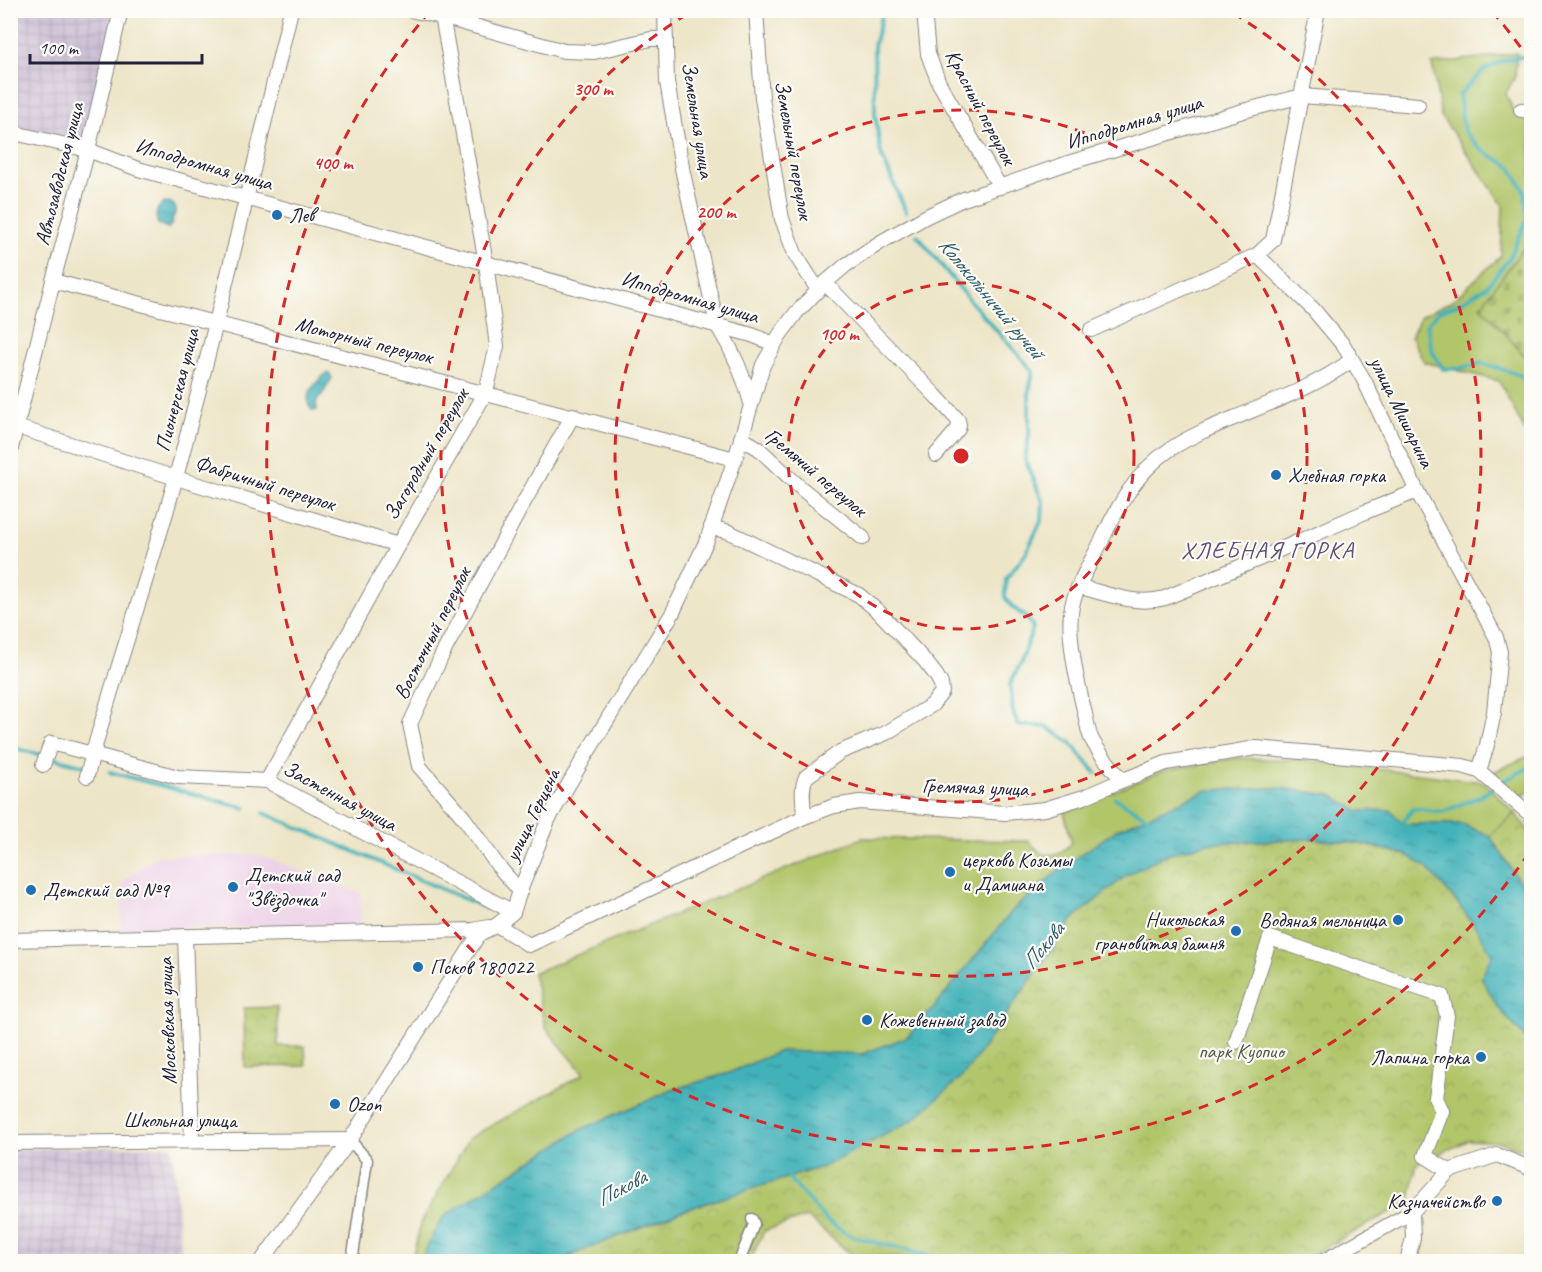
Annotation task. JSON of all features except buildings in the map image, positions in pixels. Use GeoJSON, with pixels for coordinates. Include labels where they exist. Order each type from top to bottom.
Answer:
{"type":"FeatureCollection","features":[{"type":"Feature","properties":{"kind":"street","name":"Автозаводская улица"},"geometry":{"type":"LineString","coordinates":[[10,452],[88,150],[121,10]]}},
{"type":"Feature","properties":{"kind":"street","name":"Пионерская улица"},"geometry":{"type":"LineString","coordinates":[[87,776],[176,478],[291,10]]}},
{"type":"Feature","properties":{"kind":"street"},"geometry":{"type":"LineString","coordinates":[[410,10],[442,14],[564,51],[594,52],[651,39],[666,39]]}},
{"type":"Feature","properties":{"kind":"street","name":"Земельная улица"},"geometry":{"type":"LineString","coordinates":[[665,10],[667,82],[683,173],[717,325],[746,383],[752,405]]}},
{"type":"Feature","properties":{"kind":"street","name":"Земельный переулок"},"geometry":{"type":"LineString","coordinates":[[756,10],[762,98],[782,219],[795,254],[821,287]]}},
{"type":"Feature","properties":{"kind":"street","name":"Красный переулок"},"geometry":{"type":"LineString","coordinates":[[924,10],[928,54],[939,83],[1000,187]]}},
{"type":"Feature","properties":{"kind":"street"},"geometry":{"type":"LineString","coordinates":[[1091,330],[1257,255],[1273,240],[1318,10]]}},
{"type":"Feature","properties":{"kind":"street","name":"Загородный переулок"},"geometry":{"type":"LineString","coordinates":[[267,781],[486,392],[497,346],[486,263],[442,14]]}},
{"type":"Feature","properties":{"kind":"street","name":"Ипподромная улица"},"geometry":{"type":"LineString","coordinates":[[10,132],[88,150],[138,169],[717,325],[774,344],[796,313],[846,265],[927,216],[961,201],[1068,163],[1243,111],[1302,96],[1419,105]]}},
{"type":"Feature","properties":{"kind":"street","name":"улица Мишарина"},"geometry":{"type":"LineString","coordinates":[[1257,255],[1312,309],[1344,346],[1364,380],[1417,491],[1496,637],[1500,652],[1494,712],[1483,774]]}},
{"type":"Feature","properties":{"kind":"street","name":"Моторный переулок"},"geometry":{"type":"LineString","coordinates":[[53,281],[486,392],[735,459]]}},
{"type":"Feature","properties":{"kind":"street"},"geometry":{"type":"LineString","coordinates":[[821,287],[935,395],[958,420],[958,429],[936,455]]}},
{"type":"Feature","properties":{"kind":"street","name":"улица Герцена"},"geometry":{"type":"LineString","coordinates":[[513,912],[548,820],[672,614],[711,527],[735,459],[763,365],[774,344]]}},
{"type":"Feature","properties":{"kind":"street"},"geometry":{"type":"LineString","coordinates":[[1119,781],[1091,738],[1077,679],[1070,624],[1073,605],[1080,587],[1111,520],[1127,493],[1145,471],[1168,451],[1194,435],[1303,389],[1332,374],[1352,360]]}},
{"type":"Feature","properties":{"kind":"street","name":"Восточный переулок"},"geometry":{"type":"LineString","coordinates":[[520,891],[498,866],[464,818],[419,766],[410,724],[442,653],[573,415]]}},
{"type":"Feature","properties":{"kind":"street","name":"Фабричный переулок"},"geometry":{"type":"LineString","coordinates":[[17,428],[398,545]]}},
{"type":"Feature","properties":{"kind":"street","name":"Гремячий переулок"},"geometry":{"type":"LineString","coordinates":[[741,438],[758,448],[802,489],[863,538]]}},
{"type":"Feature","properties":{"kind":"street"},"geometry":{"type":"LineString","coordinates":[[1080,587],[1141,602],[1153,602],[1417,491]]}},
{"type":"Feature","properties":{"kind":"street"},"geometry":{"type":"LineString","coordinates":[[711,527],[740,537],[859,595],[897,631],[936,675],[941,684],[942,692],[932,705],[886,733],[840,752],[806,777],[803,783],[804,817]]}},
{"type":"Feature","properties":{"kind":"street","name":"Застенная улица"},"geometry":{"type":"LineString","coordinates":[[45,759],[51,743],[178,777],[267,781],[513,912]]}},
{"type":"Feature","properties":{"kind":"street","name":"Гремячая улица"},"geometry":{"type":"LineString","coordinates":[[497,925],[529,945],[804,817],[834,806],[861,802],[1005,813],[1045,809],[1084,797],[1166,763],[1256,748],[1463,766],[1483,774],[1530,813]]}},
{"type":"Feature","properties":{"kind":"street"},"geometry":{"type":"LineString","coordinates":[[261,1262],[350,1140],[479,934],[497,925],[513,912]]}},
{"type":"Feature","properties":{"kind":"street"},"geometry":{"type":"LineString","coordinates":[[10,939],[473,930],[497,925]]}},
{"type":"Feature","properties":{"kind":"street","name":"Московская улица"},"geometry":{"type":"LineString","coordinates":[[185,936],[192,1142]]}},
{"type":"Feature","properties":{"kind":"street"},"geometry":{"type":"LineString","coordinates":[[1236,1042],[1270,938],[1442,996],[1447,1016],[1436,1098],[1442,1111],[1425,1156],[1449,1171]]}},
{"type":"Feature","properties":{"kind":"street"},"geometry":{"type":"LineString","coordinates":[[350,1140],[367,1160],[352,1262]]}},
{"type":"Feature","properties":{"kind":"street","name":"Школьная улица"},"geometry":{"type":"LineString","coordinates":[[10,1143],[350,1140]]}},
{"type":"Feature","properties":{"kind":"street"},"geometry":{"type":"LineString","coordinates":[[1322,1262],[1412,1212],[1449,1171],[1497,1155],[1532,1169]]}},
{"type":"Feature","properties":{"kind":"street"},"geometry":{"type":"LineString","coordinates":[[1407,1262],[1413,1238],[1412,1212]]}},
{"type":"Feature","properties":{"kind":"street"},"geometry":{"type":"LineString","coordinates":[[739,1262],[754,1224],[752,1219]]}},
{"type":"Feature","properties":{"kind":"shaded area"},"geometry":{"type":"Polygon","coordinates":[[[10,11],[114,11],[84,140],[11,126],[10,11]]]}},
{"type":"Feature","properties":{"kind":"shaded area","name":"Детский сад \"Звёздочка\""},"geometry":{"type":"Polygon","coordinates":[[[259,855],[360,893],[361,924],[121,930],[122,882],[157,856],[259,855]]]}},
{"type":"Feature","properties":{"kind":"shaded area"},"geometry":{"type":"Polygon","coordinates":[[[172,1146],[181,1262],[11,1261],[10,1149],[172,1146]]]}},
{"type":"Feature","properties":{"kind":"green space"},"geometry":{"type":"Polygon","coordinates":[[[1517,53],[1515,77],[1506,93],[1513,111],[1531,114],[1531,238],[1481,306],[1531,363],[1531,443],[1499,381],[1424,362],[1411,336],[1421,316],[1452,301],[1501,256],[1503,205],[1441,116],[1432,64],[1517,53]]]}},
{"type":"Feature","properties":{"kind":"green space"},"geometry":{"type":"Polygon","coordinates":[[[1531,238],[1531,363],[1481,306],[1531,238]]]}},
{"type":"Feature","properties":{"kind":"green space"},"geometry":{"type":"Polygon","coordinates":[[[1531,755],[1531,791],[1519,797],[1491,773],[1531,755]]]}},
{"type":"Feature","properties":{"kind":"green space"},"geometry":{"type":"Polygon","coordinates":[[[1236,758],[1303,760],[1484,782],[1515,813],[1490,836],[1462,824],[1402,824],[1391,810],[1358,811],[1331,795],[1279,788],[1207,790],[1118,829],[1060,869],[1013,910],[907,1037],[862,1054],[780,1051],[729,1073],[672,1090],[580,1130],[444,1216],[421,1261],[411,1262],[421,1223],[469,1138],[584,1074],[545,1027],[533,973],[862,838],[1028,841],[1042,854],[1057,855],[1072,843],[1064,812],[1162,771],[1236,758]]]}},
{"type":"Feature","properties":{"kind":"green space"},"geometry":{"type":"Polygon","coordinates":[[[1515,813],[1531,833],[1531,911],[1527,892],[1490,836],[1515,813]]]}},
{"type":"Feature","properties":{"kind":"green space","name":"парк Куопио"},"geometry":{"type":"Polygon","coordinates":[[[1313,839],[1357,843],[1407,855],[1426,867],[1477,929],[1492,955],[1498,1007],[1531,1045],[1531,1152],[1499,1142],[1469,1140],[1417,1164],[1409,1202],[1301,1261],[939,1262],[939,1259],[853,1256],[807,1217],[764,1231],[750,1261],[562,1262],[577,1253],[684,1210],[825,1166],[1030,979],[1074,918],[1127,874],[1167,854],[1207,843],[1313,839]]]}},
{"type":"Feature","properties":{"kind":"green space"},"geometry":{"type":"Polygon","coordinates":[[[277,1007],[278,1046],[305,1046],[306,1066],[245,1067],[244,1008],[277,1007]]]}},
{"type":"Feature","properties":{"kind":"water"},"geometry":{"type":"Polygon","coordinates":[[[169,202],[176,209],[168,228],[158,224],[156,217],[159,207],[169,202]]]}},
{"type":"Feature","properties":{"kind":"water"},"geometry":{"type":"Polygon","coordinates":[[[327,373],[332,378],[316,402],[317,410],[313,411],[309,406],[309,396],[314,386],[327,373]]]}},
{"type":"Feature","properties":{"kind":"water","name":"Пскова"},"geometry":{"type":"Polygon","coordinates":[[[1279,788],[1331,795],[1358,811],[1391,810],[1402,824],[1462,824],[1490,836],[1528,892],[1531,911],[1531,1045],[1498,1007],[1481,977],[1492,955],[1477,929],[1426,867],[1407,855],[1357,843],[1313,839],[1208,843],[1167,854],[1127,875],[1074,918],[964,1075],[912,1121],[825,1166],[684,1210],[562,1261],[421,1261],[444,1216],[580,1130],[672,1090],[729,1073],[780,1051],[862,1054],[907,1037],[1013,910],[1060,869],[1118,829],[1207,790],[1279,788]]]}},
{"type":"Feature","properties":{"kind":"waterway","name":"Колокольничий ручей"},"geometry":{"type":"LineString","coordinates":[[883,10],[874,46],[875,114],[881,154],[906,212]]}},
{"type":"Feature","properties":{"kind":"waterway"},"geometry":{"type":"LineString","coordinates":[[1532,55],[1505,60],[1484,70],[1459,95],[1464,131],[1480,149],[1511,167],[1525,192],[1527,219],[1509,259],[1487,286],[1458,304],[1439,311],[1427,324],[1432,351],[1443,369],[1462,368],[1482,363],[1520,375],[1532,388]]}},
{"type":"Feature","properties":{"kind":"waterway","name":"Колокольничий ручей"},"geometry":{"type":"LineString","coordinates":[[917,235],[972,303],[1033,371],[1029,392],[1029,435],[1025,459],[1043,502],[1042,519],[1026,553],[1006,579],[1005,597],[1033,627],[1021,662],[1010,684],[1013,712],[1018,725],[1047,727],[1070,742],[1096,773]]}},
{"type":"Feature","properties":{"kind":"waterway"},"geometry":{"type":"LineString","coordinates":[[1532,436],[1528,445],[1532,458]]}},
{"type":"Feature","properties":{"kind":"waterway"},"geometry":{"type":"LineString","coordinates":[[10,747],[85,766]]}},
{"type":"Feature","properties":{"kind":"waterway"},"geometry":{"type":"LineString","coordinates":[[1399,826],[1414,808],[1442,812],[1479,797],[1532,766]]}},
{"type":"Feature","properties":{"kind":"waterway"},"geometry":{"type":"LineString","coordinates":[[110,772],[245,808]]}},
{"type":"Feature","properties":{"kind":"waterway","name":"Колокольничий ручей"},"geometry":{"type":"LineString","coordinates":[[1115,798],[1150,819]]}},
{"type":"Feature","properties":{"kind":"waterway"},"geometry":{"type":"LineString","coordinates":[[264,813],[486,908]]}},
{"type":"Feature","properties":{"kind":"waterway"},"geometry":{"type":"LineString","coordinates":[[787,1174],[827,1221],[851,1236],[929,1256],[991,1259]]}},
{"type":"Feature","properties":{"kind":"place","name":"Лев"},"geometry":{"type":"Point","coordinates":[277,215]}},
{"type":"Feature","properties":{"kind":"place","name":"Хлебная горка"},"geometry":{"type":"Point","coordinates":[1276,475]}},
{"type":"Feature","properties":{"kind":"place","name":"церковь Козьмы и Дамиана"},"geometry":{"type":"Point","coordinates":[950,872]}},
{"type":"Feature","properties":{"kind":"place","name":"Детский сад \"Звёздочка\""},"geometry":{"type":"Point","coordinates":[233,887]}},
{"type":"Feature","properties":{"kind":"place","name":"Детский сад №9"},"geometry":{"type":"Point","coordinates":[31,890]}},
{"type":"Feature","properties":{"kind":"place","name":"Водяная мельница"},"geometry":{"type":"Point","coordinates":[1398,920]}},
{"type":"Feature","properties":{"kind":"place","name":"Никольская грановитая башня"},"geometry":{"type":"Point","coordinates":[1236,931]}},
{"type":"Feature","properties":{"kind":"place","name":"Псков 180022"},"geometry":{"type":"Point","coordinates":[418,967]}},
{"type":"Feature","properties":{"kind":"place","name":"Кожевенный завод"},"geometry":{"type":"Point","coordinates":[867,1020]}},
{"type":"Feature","properties":{"kind":"place","name":"Лапина горка"},"geometry":{"type":"Point","coordinates":[1481,1057]}},
{"type":"Feature","properties":{"kind":"place","name":"Ozon"},"geometry":{"type":"Point","coordinates":[335,1104]}},
{"type":"Feature","properties":{"kind":"place","name":"Казначейство"},"geometry":{"type":"Point","coordinates":[1497,1201]}},
{"type":"Feature","properties":{"kind":"district","name":"ХЛЕБНАЯ ГОРКА"},"geometry":{"type":"Point","coordinates":[1268,550]}}]}
